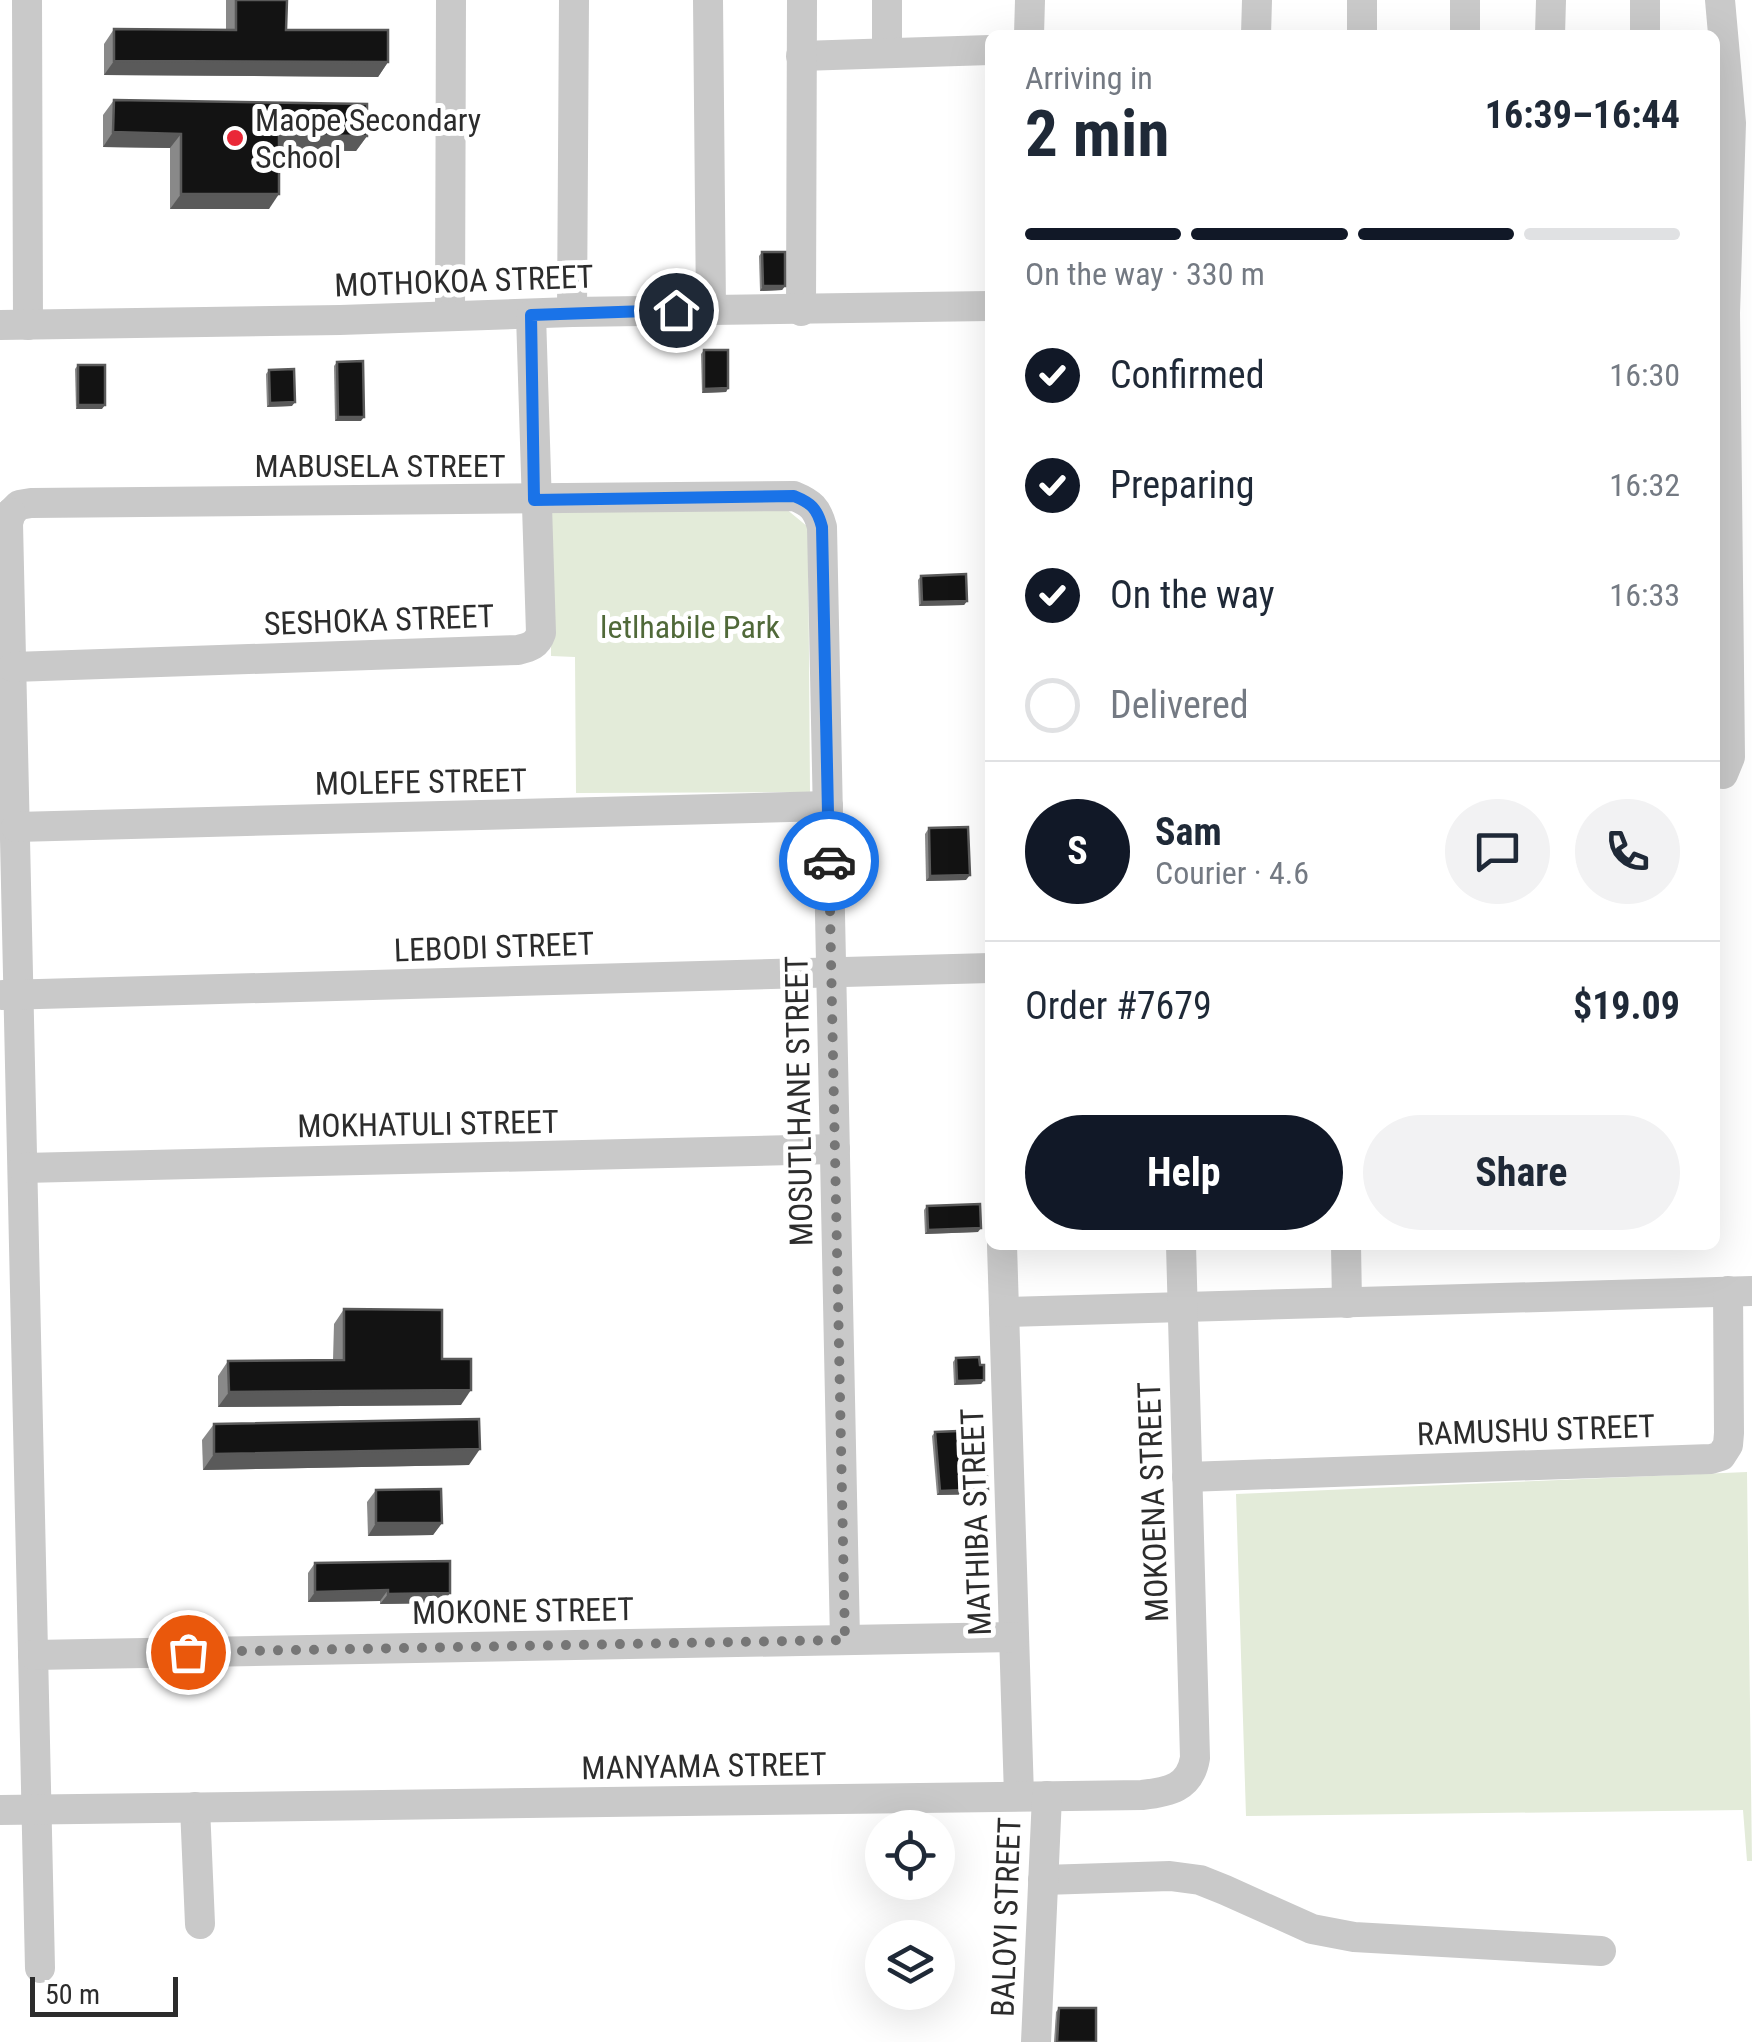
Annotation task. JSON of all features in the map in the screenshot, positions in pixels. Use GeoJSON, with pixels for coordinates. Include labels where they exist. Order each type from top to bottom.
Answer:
{"type":"FeatureCollection","features":[{"type":"Feature","properties":{"kind":"street"},"geometry":{"type":"LineString","coordinates":[[14,325],[27,0]]}},
{"type":"Feature","properties":{"kind":"street"},"geometry":{"type":"LineString","coordinates":[[450,316],[451,0]]}},
{"type":"Feature","properties":{"kind":"street"},"geometry":{"type":"LineString","coordinates":[[572,312],[574,0]]}},
{"type":"Feature","properties":{"kind":"street"},"geometry":{"type":"LineString","coordinates":[[708,0],[711,310]]}},
{"type":"Feature","properties":{"kind":"street"},"geometry":{"type":"LineString","coordinates":[[801,311],[802,0]]}},
{"type":"Feature","properties":{"kind":"street"},"geometry":{"type":"LineString","coordinates":[[887,0],[887,53]]}},
{"type":"Feature","properties":{"kind":"street"},"geometry":{"type":"LineString","coordinates":[[1030,0],[1030,30]]}},
{"type":"Feature","properties":{"kind":"street"},"geometry":{"type":"LineString","coordinates":[[1256,30],[1257,0]]}},
{"type":"Feature","properties":{"kind":"street"},"geometry":{"type":"LineString","coordinates":[[1362,0],[1362,30]]}},
{"type":"Feature","properties":{"kind":"street"},"geometry":{"type":"LineString","coordinates":[[1465,0],[1465,30]]}},
{"type":"Feature","properties":{"kind":"street"},"geometry":{"type":"LineString","coordinates":[[1550,0],[1550,30]]}},
{"type":"Feature","properties":{"kind":"street"},"geometry":{"type":"LineString","coordinates":[[1645,0],[1645,30]]}},
{"type":"Feature","properties":{"kind":"street"},"geometry":{"type":"LineString","coordinates":[[1720,0],[1731,123],[1732,292],[1725,313],[1721,460],[1722,627],[1730,774]]}},
{"type":"Feature","properties":{"kind":"street"},"geometry":{"type":"LineString","coordinates":[[801,56],[985,50]]}},
{"type":"Feature","properties":{"kind":"street","name":"MOTHOKOA STREET"},"geometry":{"type":"LineString","coordinates":[[14,325],[985,306]]}},
{"type":"Feature","properties":{"kind":"street","name":"SESHOKA STREET"},"geometry":{"type":"LineString","coordinates":[[14,668],[530,647],[540,632],[531,315]]}},
{"type":"Feature","properties":{"kind":"street","name":"MABUSELA STREET"},"geometry":{"type":"LineString","coordinates":[[5,513],[32,504],[794,496],[811,503]]}},
{"type":"Feature","properties":{"kind":"street","name":"MOSUTLHANE STREET"},"geometry":{"type":"LineString","coordinates":[[811,503],[822,527],[845,1640]]}},
{"type":"Feature","properties":{"kind":"street"},"geometry":{"type":"LineString","coordinates":[[5,513],[14,668],[16,827],[10,995],[24,1168],[40,1968]]}},
{"type":"Feature","properties":{"kind":"street","name":"MOLEFE STREET"},"geometry":{"type":"LineString","coordinates":[[16,827],[828,806]]}},
{"type":"Feature","properties":{"kind":"street","name":"LEBODI STREET"},"geometry":{"type":"LineString","coordinates":[[10,995],[985,968]]}},
{"type":"Feature","properties":{"kind":"street","name":"MOKHATULI STREET"},"geometry":{"type":"LineString","coordinates":[[24,1168],[835,1149]]}},
{"type":"Feature","properties":{"kind":"street","name":"MATHIBA STREET"},"geometry":{"type":"LineString","coordinates":[[1002,1250],[1014,1637],[1033,1796]]}},
{"type":"Feature","properties":{"kind":"street","name":"MOKOENA STREET"},"geometry":{"type":"LineString","coordinates":[[1181,1250],[1195,1758]]}},
{"type":"Feature","properties":{"kind":"street"},"geometry":{"type":"LineString","coordinates":[[1346,1250],[1347,1302]]}},
{"type":"Feature","properties":{"kind":"street"},"geometry":{"type":"LineString","coordinates":[[1004,1312],[1740,1291]]}},
{"type":"Feature","properties":{"kind":"street","name":"RAMUSHU STREET"},"geometry":{"type":"LineString","coordinates":[[1188,1478],[1721,1456],[1728,1444],[1740,1291]]}},
{"type":"Feature","properties":{"kind":"street","name":"MOKONE STREET"},"geometry":{"type":"LineString","coordinates":[[33,1655],[1014,1637]]}},
{"type":"Feature","properties":{"kind":"street","name":"MANYAMA STREET"},"geometry":{"type":"LineString","coordinates":[[0,1810],[1165,1793],[1192,1774],[1195,1758]]}},
{"type":"Feature","properties":{"kind":"street","name":"BALOYI STREET"},"geometry":{"type":"LineString","coordinates":[[1033,1796],[1044,1863],[1036,2042]]}},
{"type":"Feature","properties":{"kind":"street"},"geometry":{"type":"LineString","coordinates":[[194,1808],[200,1924]]}},
{"type":"Feature","properties":{"kind":"street"},"geometry":{"type":"LineString","coordinates":[[1044,1863],[1200,1880],[1312,1929],[1354,1936],[1601,1952]]}},
{"type":"Feature","properties":{"kind":"green space","name":"letlhabile Park"},"geometry":{"type":"Polygon","coordinates":[[[785,508],[808,527],[810,792],[576,793],[575,657],[551,656],[550,509],[785,508]]]}},
{"type":"Feature","properties":{"kind":"green space"},"geometry":{"type":"Polygon","coordinates":[[[1747,1472],[1752,1861],[1747,1861],[1743,1810],[1246,1816],[1236,1494],[1747,1472]]]}},
{"type":"Feature","properties":{"kind":"building"},"geometry":{"type":"Polygon","coordinates":[[[236,0],[287,0],[286,30],[388,30],[388,62],[114,61],[114,29],[236,30],[236,0]]]}},
{"type":"Feature","properties":{"kind":"building"},"geometry":{"type":"Polygon","coordinates":[[[114,100],[367,104],[367,136],[279,135],[279,194],[181,194],[181,134],[113,132],[114,100]]]}},
{"type":"Feature","properties":{"kind":"building"},"geometry":{"type":"Polygon","coordinates":[[[762,252],[785,252],[785,286],[763,286],[762,252]]]}},
{"type":"Feature","properties":{"kind":"building"},"geometry":{"type":"Polygon","coordinates":[[[704,350],[728,350],[728,388],[704,389],[704,350]]]}},
{"type":"Feature","properties":{"kind":"building"},"geometry":{"type":"Polygon","coordinates":[[[363,361],[364,417],[338,417],[337,362],[363,361]]]}},
{"type":"Feature","properties":{"kind":"building"},"geometry":{"type":"Polygon","coordinates":[[[78,365],[105,365],[105,405],[78,405],[78,365]]]}},
{"type":"Feature","properties":{"kind":"building"},"geometry":{"type":"Polygon","coordinates":[[[294,369],[295,402],[270,403],[269,370],[294,369]]]}},
{"type":"Feature","properties":{"kind":"building"},"geometry":{"type":"Polygon","coordinates":[[[966,574],[967,601],[922,602],[921,576],[966,574]]]}},
{"type":"Feature","properties":{"kind":"building"},"geometry":{"type":"Polygon","coordinates":[[[968,827],[970,875],[930,876],[929,828],[968,827]]]}},
{"type":"Feature","properties":{"kind":"building"},"geometry":{"type":"Polygon","coordinates":[[[980,1204],[981,1228],[928,1230],[927,1206],[980,1204]]]}},
{"type":"Feature","properties":{"kind":"building"},"geometry":{"type":"Polygon","coordinates":[[[344,1309],[442,1310],[442,1359],[471,1359],[471,1390],[229,1392],[228,1361],[344,1360],[344,1309]]]}},
{"type":"Feature","properties":{"kind":"building"},"geometry":{"type":"Polygon","coordinates":[[[979,1357],[980,1365],[984,1365],[984,1380],[957,1381],[956,1358],[979,1357]]]}},
{"type":"Feature","properties":{"kind":"building"},"geometry":{"type":"Polygon","coordinates":[[[479,1419],[480,1449],[214,1454],[214,1424],[479,1419]]]}},
{"type":"Feature","properties":{"kind":"building"},"geometry":{"type":"Polygon","coordinates":[[[983,1430],[988,1489],[940,1491],[935,1432],[983,1430]]]}},
{"type":"Feature","properties":{"kind":"building"},"geometry":{"type":"Polygon","coordinates":[[[441,1489],[442,1523],[376,1523],[376,1490],[441,1489]]]}},
{"type":"Feature","properties":{"kind":"building"},"geometry":{"type":"Polygon","coordinates":[[[450,1561],[450,1593],[315,1592],[315,1563],[450,1561]]]}},
{"type":"Feature","properties":{"kind":"building"},"geometry":{"type":"Polygon","coordinates":[[[1059,2008],[1096,2008],[1096,2042],[1057,2042],[1059,2008]]]}},
{"type":"Feature","properties":{"kind":"way so far"},"geometry":{"type":"LineString","coordinates":[[188,1652],[845,1640],[829,861]]}},
{"type":"Feature","properties":{"kind":"place","name":"Maope Secondary School"},"geometry":{"type":"Point","coordinates":[235,138]}},
{"type":"Feature","properties":{"kind":"route"},"geometry":{"type":"LineString","coordinates":[[676,310],[531,315],[534,500],[794,496],[811,503],[822,527],[829,861]]}}]}
